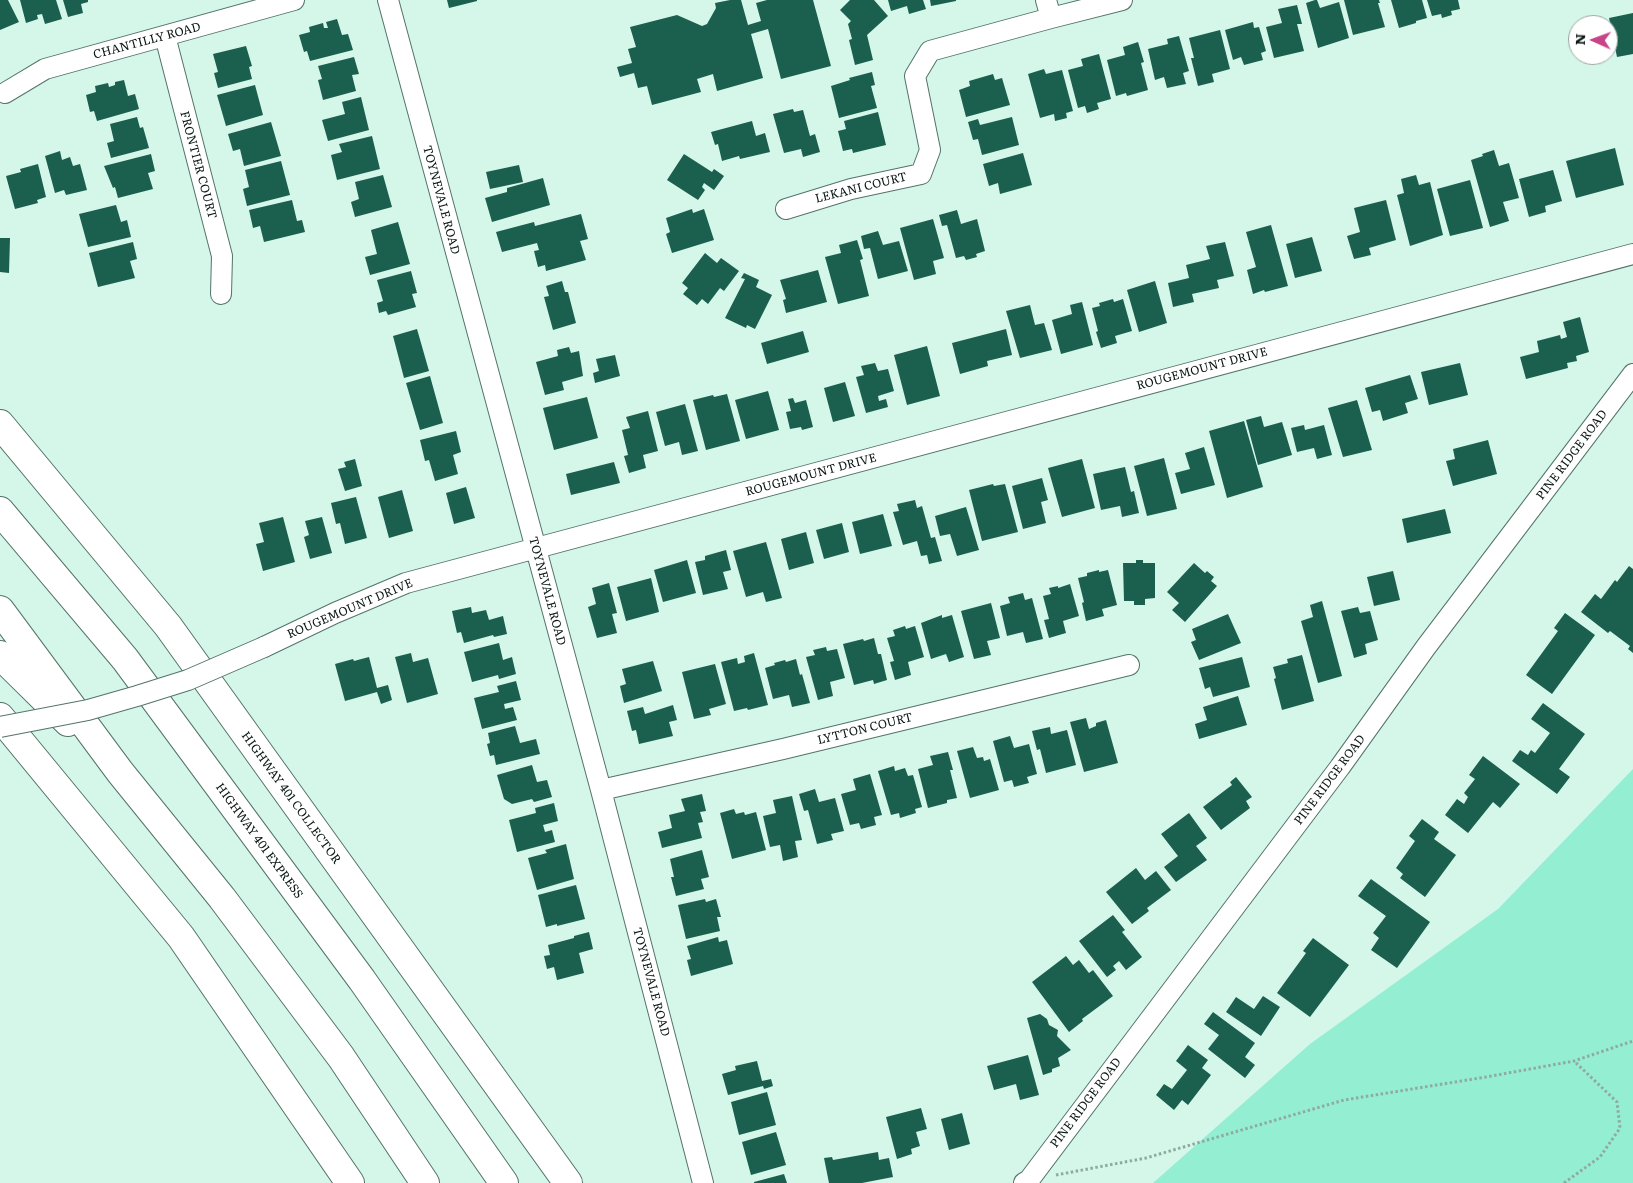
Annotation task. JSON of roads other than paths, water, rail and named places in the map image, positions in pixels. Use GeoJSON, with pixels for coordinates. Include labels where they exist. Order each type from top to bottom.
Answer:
{"type":"FeatureCollection","features":[{"type":"Feature","properties":{"kind":"highway","name":"HIGHWAY 401 COLLECTOR"},"geometry":{"type":"LineString","coordinates":[[0,424],[168,626],[568,1183]]}},
{"type":"Feature","properties":{"kind":"highway","name":"HIGHWAY 401 EXPRESS"},"geometry":{"type":"LineString","coordinates":[[0,511],[125,659],[362,980],[504,1183]]}},
{"type":"Feature","properties":{"kind":"highway"},"geometry":{"type":"LineString","coordinates":[[0,610],[120,772],[222,898],[341,1057],[424,1183]]}},
{"type":"Feature","properties":{"kind":"highway"},"geometry":{"type":"LineString","coordinates":[[0,655],[120,772]]}},
{"type":"Feature","properties":{"kind":"highway"},"geometry":{"type":"LineString","coordinates":[[0,717],[181,937],[350,1183]]}},
{"type":"Feature","properties":{"kind":"street","name":"CHANTILLY ROAD"},"geometry":{"type":"LineString","coordinates":[[5,93],[45,69],[294,0]]}},
{"type":"Feature","properties":{"kind":"street","name":"TOYNEVALE ROAD"},"geometry":{"type":"LineString","coordinates":[[388,0],[601,790],[703,1183]]}},
{"type":"Feature","properties":{"kind":"street"},"geometry":{"type":"LineString","coordinates":[[1049,9],[1122,0]]}},
{"type":"Feature","properties":{"kind":"street","name":"LEKANI COURT"},"geometry":{"type":"LineString","coordinates":[[786,209],[851,189],[921,174],[930,150],[915,76],[930,51],[1049,9]]}},
{"type":"Feature","properties":{"kind":"street","name":"FRONTIER COURT"},"geometry":{"type":"LineString","coordinates":[[165,36],[222,256],[221,294]]}},
{"type":"Feature","properties":{"kind":"street","name":"ROUGEMOUNT DRIVE"},"geometry":{"type":"LineString","coordinates":[[0,727],[88,710],[188,680],[406,583],[1633,254]]}},
{"type":"Feature","properties":{"kind":"street","name":"PINE RIDGE ROAD"},"geometry":{"type":"LineString","coordinates":[[1026,1181],[1340,767],[1426,647],[1633,374]]}},
{"type":"Feature","properties":{"kind":"street","name":"LYTTON COURT"},"geometry":{"type":"LineString","coordinates":[[601,790],[673,772],[783,749],[1129,665]]}}]}
